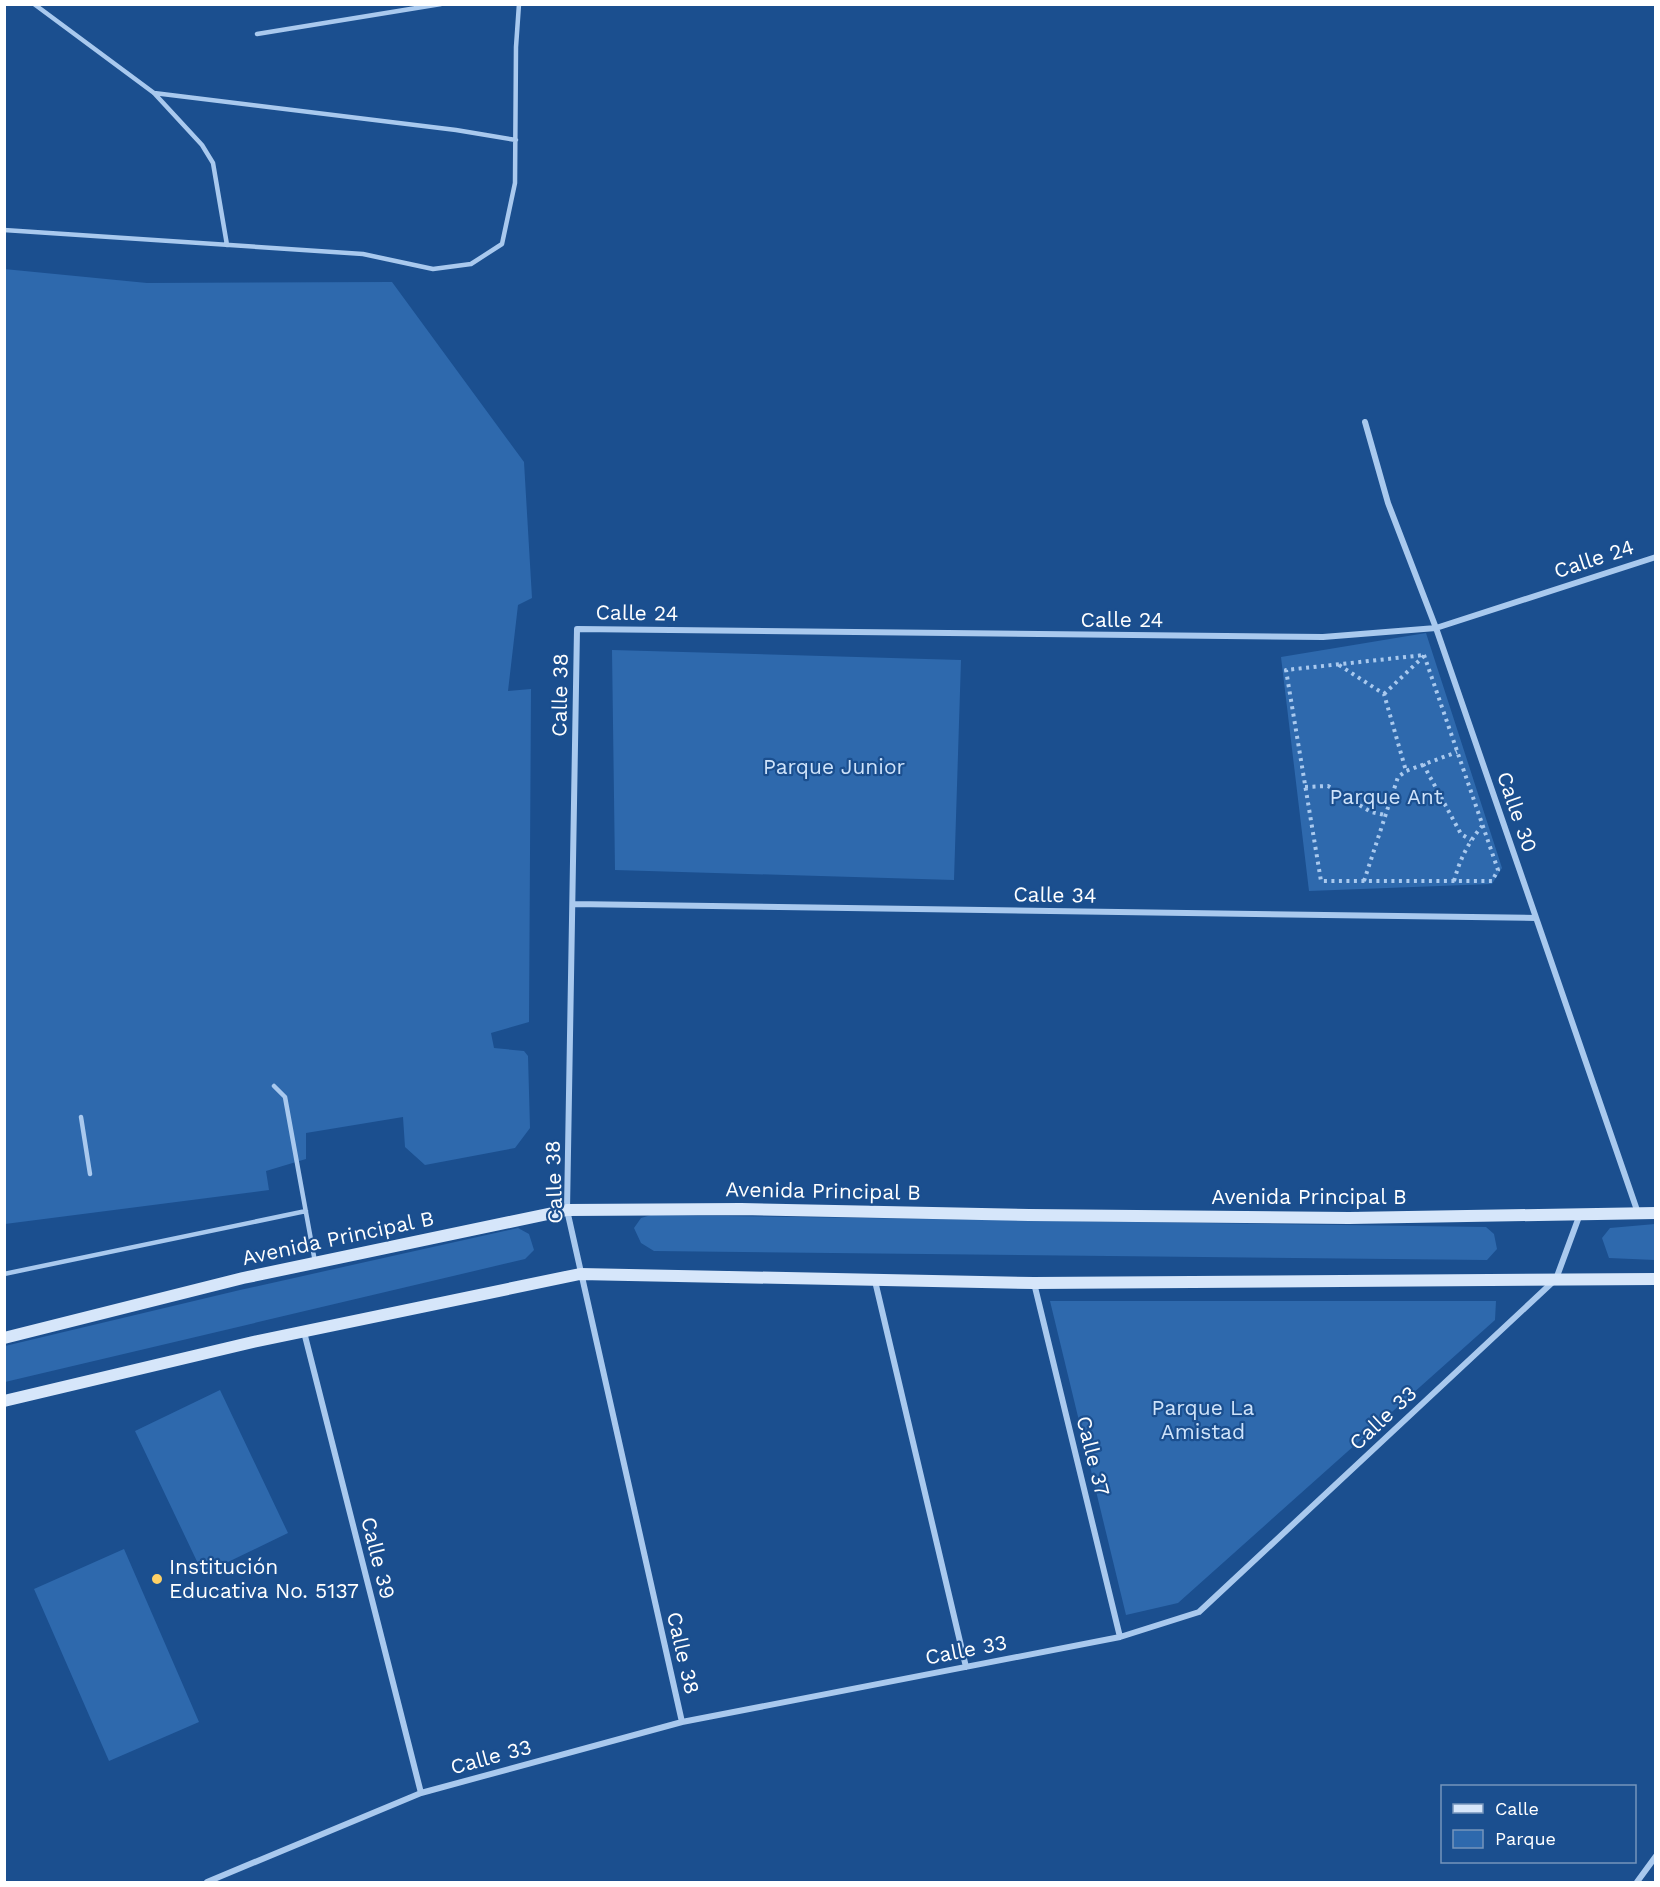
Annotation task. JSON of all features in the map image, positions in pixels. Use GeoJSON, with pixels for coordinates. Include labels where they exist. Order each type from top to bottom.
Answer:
{"type":"FeatureCollection","features":[{"type":"Feature","properties":{"kind":"main road","name":"Avenida Principal B"},"geometry":{"type":"LineString","coordinates":[[4,1338],[243,1278],[567,1210],[741,1209],[1349,1218],[1656,1213]]}},
{"type":"Feature","properties":{"kind":"main road"},"geometry":{"type":"LineString","coordinates":[[4,1401],[304,1332],[580,1274],[1034,1283],[1656,1279]]}},
{"type":"Feature","properties":{"kind":"street","name":"Calle 30"},"geometry":{"type":"LineString","coordinates":[[1365,423],[1388,503],[1436,628],[1638,1213]]}},
{"type":"Feature","properties":{"kind":"street","name":"Calle 24"},"geometry":{"type":"LineString","coordinates":[[577,628],[1323,638],[1436,628],[1656,557]]}},
{"type":"Feature","properties":{"kind":"street","name":"Calle 38"},"geometry":{"type":"LineString","coordinates":[[577,628],[567,1210],[682,1722]]}},
{"type":"Feature","properties":{"kind":"street","name":"Calle 34"},"geometry":{"type":"LineString","coordinates":[[573,904],[1536,918]]}},
{"type":"Feature","properties":{"kind":"street","name":"Calle 33"},"geometry":{"type":"LineString","coordinates":[[207,1882],[421,1793],[682,1722],[1120,1637],[1199,1612],[1556,1279],[1580,1214]]}},
{"type":"Feature","properties":{"kind":"street"},"geometry":{"type":"LineString","coordinates":[[875,1281],[966,1666]]}},
{"type":"Feature","properties":{"kind":"street","name":"Calle 37"},"geometry":{"type":"LineString","coordinates":[[1034,1283],[1120,1637]]}},
{"type":"Feature","properties":{"kind":"street","name":"Calle 39"},"geometry":{"type":"LineString","coordinates":[[304,1332],[421,1793]]}},
{"type":"Feature","properties":{"kind":"street"},"geometry":{"type":"LineString","coordinates":[[1637,1882],[1656,1856]]}},
{"type":"Feature","properties":{"kind":"lane"},"geometry":{"type":"LineString","coordinates":[[34,4],[154,93],[202,145],[213,163],[227,245]]}},
{"type":"Feature","properties":{"kind":"lane"},"geometry":{"type":"LineString","coordinates":[[257,34],[441,4]]}},
{"type":"Feature","properties":{"kind":"lane"},"geometry":{"type":"LineString","coordinates":[[4,230],[363,254],[433,269],[471,264],[502,244],[515,183],[519,4]]}},
{"type":"Feature","properties":{"kind":"lane"},"geometry":{"type":"LineString","coordinates":[[154,93],[456,130],[516,140]]}},
{"type":"Feature","properties":{"kind":"lane"},"geometry":{"type":"LineString","coordinates":[[274,1086],[285,1097],[315,1263]]}},
{"type":"Feature","properties":{"kind":"lane"},"geometry":{"type":"LineString","coordinates":[[81,1117],[90,1174]]}},
{"type":"Feature","properties":{"kind":"lane"},"geometry":{"type":"LineString","coordinates":[[4,1274],[306,1211]]}},
{"type":"Feature","properties":{"kind":"path"},"geometry":{"type":"LineString","coordinates":[[1424,655],[1498,870],[1496,877],[1492,881],[1321,881],[1286,670],[1424,655]]}},
{"type":"Feature","properties":{"kind":"path"},"geometry":{"type":"LineString","coordinates":[[1384,694],[1424,655]]}},
{"type":"Feature","properties":{"kind":"path"},"geometry":{"type":"LineString","coordinates":[[1339,664],[1384,694],[1406,771]]}},
{"type":"Feature","properties":{"kind":"path"},"geometry":{"type":"LineString","coordinates":[[1364,881],[1398,777],[1406,771],[1457,752]]}},
{"type":"Feature","properties":{"kind":"path"},"geometry":{"type":"LineString","coordinates":[[1423,764],[1461,834],[1471,840]]}},
{"type":"Feature","properties":{"kind":"path"},"geometry":{"type":"LineString","coordinates":[[1305,787],[1328,786],[1371,812],[1385,815]]}},
{"type":"Feature","properties":{"kind":"path"},"geometry":{"type":"LineString","coordinates":[[1454,881],[1460,861],[1471,840],[1483,826]]}},
{"type":"Feature","properties":{"kind":"green space"},"geometry":{"type":"Polygon","coordinates":[[[4,269],[147,283],[392,282],[524,462],[532,598],[518,605],[508,691],[531,689],[529,1022],[491,1033],[494,1048],[524,1051],[528,1056],[530,1128],[515,1148],[425,1165],[405,1147],[403,1117],[306,1133],[306,1159],[266,1171],[269,1190],[5,1224],[4,269]]]}},
{"type":"Feature","properties":{"kind":"green space","name":"Parque Ant"},"geometry":{"type":"Polygon","coordinates":[[[1426,633],[1502,868],[1492,884],[1309,891],[1281,657],[1426,633]]]}},
{"type":"Feature","properties":{"kind":"green space","name":"Parque Junior"},"geometry":{"type":"Polygon","coordinates":[[[612,650],[961,660],[954,880],[615,870],[612,650]]]}},
{"type":"Feature","properties":{"kind":"green space"},"geometry":{"type":"Polygon","coordinates":[[[651,1215],[1486,1227],[1494,1234],[1497,1249],[1487,1260],[654,1251],[641,1243],[634,1228],[641,1218],[651,1215]]]}},
{"type":"Feature","properties":{"kind":"green space"},"geometry":{"type":"Polygon","coordinates":[[[1655,1224],[1655,1260],[1609,1258],[1602,1238],[1610,1228],[1655,1224]]]}},
{"type":"Feature","properties":{"kind":"green space"},"geometry":{"type":"Polygon","coordinates":[[[518,1228],[529,1234],[534,1250],[525,1259],[5,1382],[5,1346],[240,1290],[518,1228]]]}},
{"type":"Feature","properties":{"kind":"green space","name":"Parque La Amistad"},"geometry":{"type":"Polygon","coordinates":[[[1050,1301],[1496,1301],[1495,1320],[1178,1603],[1126,1615],[1050,1301]]]}},
{"type":"Feature","properties":{"kind":"green space"},"geometry":{"type":"Polygon","coordinates":[[[220,1390],[288,1533],[203,1574],[135,1431],[220,1390]]]}},
{"type":"Feature","properties":{"kind":"green space"},"geometry":{"type":"Polygon","coordinates":[[[124,1549],[199,1722],[109,1761],[34,1589],[124,1549]]]}},
{"type":"Feature","properties":{"kind":"place","name":"Institución Educativa No. 5137"},"geometry":{"type":"Point","coordinates":[157,1579]}}]}
